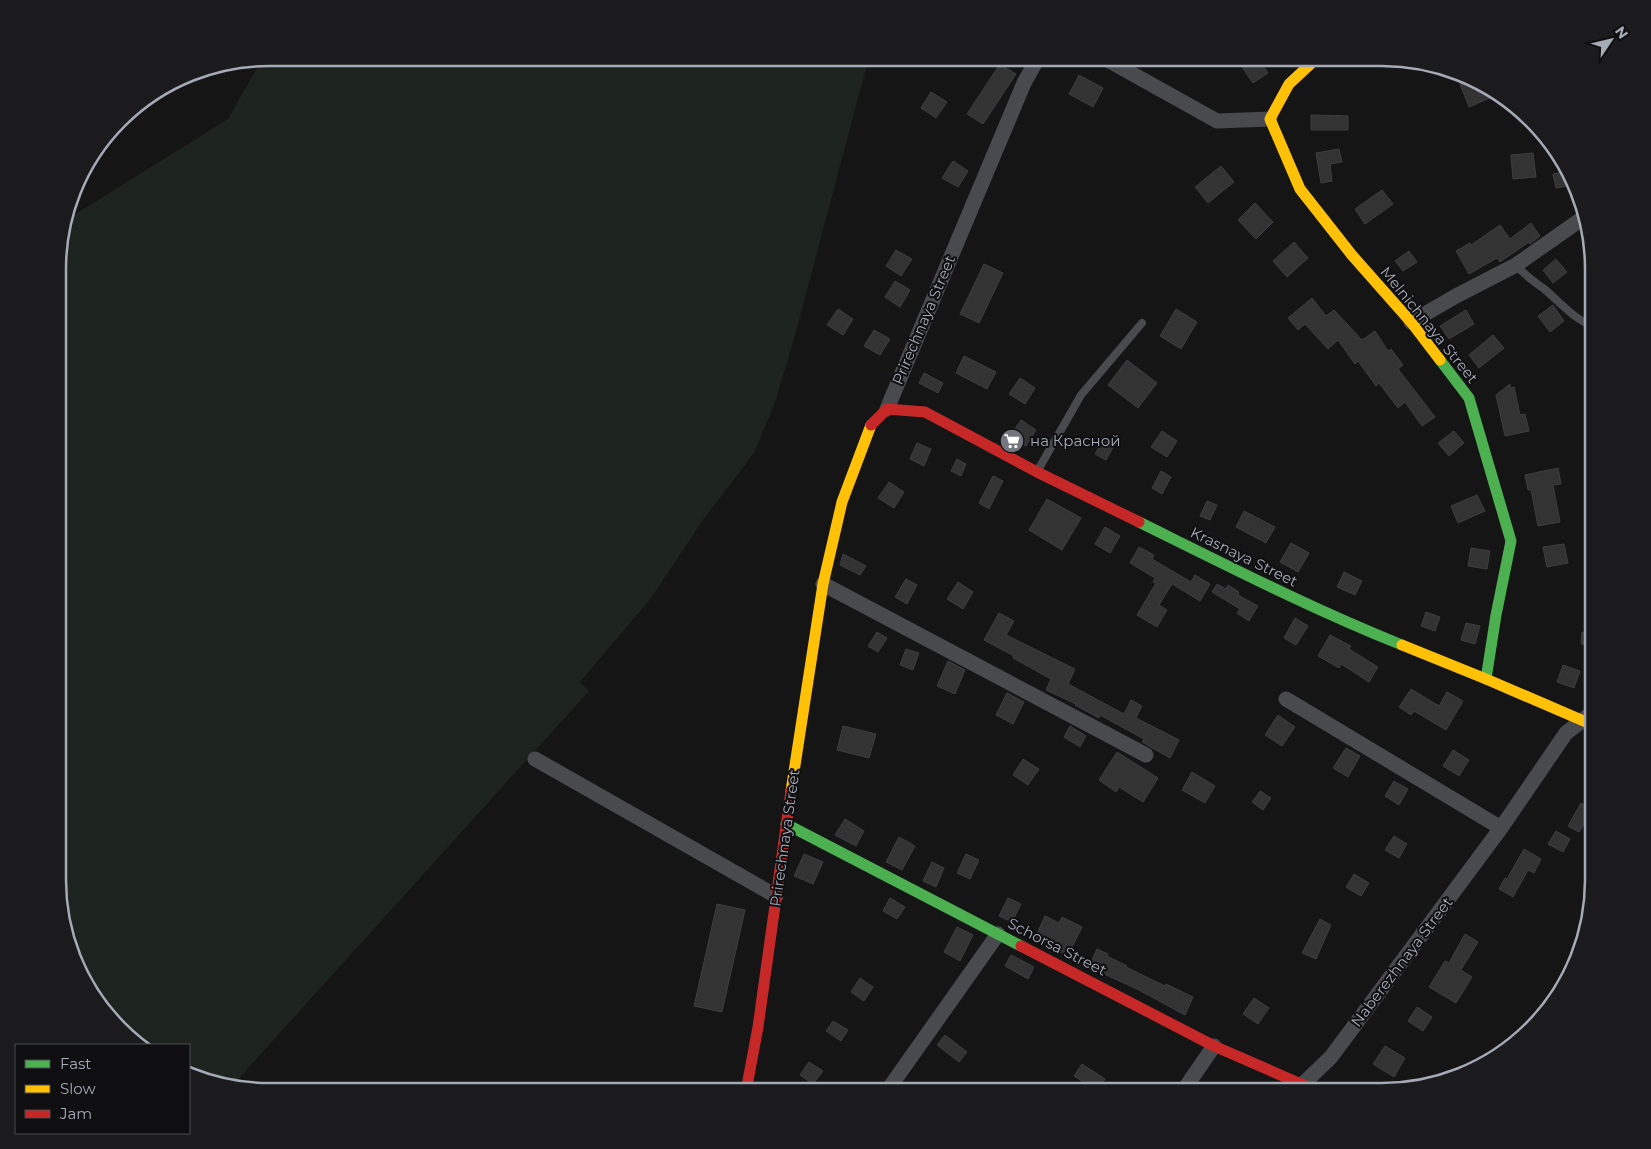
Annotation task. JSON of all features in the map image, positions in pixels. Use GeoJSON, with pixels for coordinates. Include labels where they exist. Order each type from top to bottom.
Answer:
{"type":"FeatureCollection","features":[{"type":"Feature","properties":{"kind":"street","name":"Prirechnaya Street"},"geometry":{"type":"LineString","coordinates":[[748,1083],[758,1027],[786,824],[823,584],[842,502],[870,426],[887,409],[1024,83],[1034,66]]}},
{"type":"Feature","properties":{"kind":"street"},"geometry":{"type":"LineString","coordinates":[[1131,66],[1218,121],[1270,119],[1289,84],[1308,66]]}},
{"type":"Feature","properties":{"kind":"street","name":"Melnichnaya Street"},"geometry":{"type":"LineString","coordinates":[[1270,119],[1300,189],[1351,254],[1411,322],[1469,398],[1511,541],[1496,615],[1486,679]]}},
{"type":"Feature","properties":{"kind":"street"},"geometry":{"type":"LineString","coordinates":[[1411,322],[1516,265],[1579,221]]}},
{"type":"Feature","properties":{"kind":"street","name":"Krasnaya Street"},"geometry":{"type":"LineString","coordinates":[[887,409],[925,412],[1036,472],[1257,580],[1371,633],[1585,717]]}},
{"type":"Feature","properties":{"kind":"street"},"geometry":{"type":"LineString","coordinates":[[823,584],[1146,755]]}},
{"type":"Feature","properties":{"kind":"street"},"geometry":{"type":"LineString","coordinates":[[1286,699],[1501,828]]}},
{"type":"Feature","properties":{"kind":"street","name":"Naberezhnaya Street"},"geometry":{"type":"LineString","coordinates":[[1311,1083],[1501,828],[1566,733],[1585,722]]}},
{"type":"Feature","properties":{"kind":"street"},"geometry":{"type":"LineString","coordinates":[[534,760],[776,896]]}},
{"type":"Feature","properties":{"kind":"street","name":"Schorsa Street"},"geometry":{"type":"LineString","coordinates":[[786,824],[1214,1046],[1293,1083]]}},
{"type":"Feature","properties":{"kind":"street"},"geometry":{"type":"LineString","coordinates":[[894,1083],[998,934]]}},
{"type":"Feature","properties":{"kind":"street"},"geometry":{"type":"LineString","coordinates":[[1189,1083],[1214,1046]]}},
{"type":"Feature","properties":{"kind":"lane"},"geometry":{"type":"LineString","coordinates":[[1516,265],[1525,276],[1542,287],[1578,318],[1585,321]]}},
{"type":"Feature","properties":{"kind":"lane"},"geometry":{"type":"LineString","coordinates":[[1036,472],[1081,395],[1142,323]]}},
{"type":"Feature","properties":{"kind":"shaded area"},"geometry":{"type":"Polygon","coordinates":[[[868,66],[791,350],[774,405],[754,453],[703,520],[651,598],[580,682],[589,691],[238,1080],[217,1076],[190,1066],[190,1044],[151,1044],[126,1023],[108,1003],[93,981],[77,945],[70,919],[66,879],[66,270],[70,230],[74,215],[228,119],[258,67],[868,66]]]}},
{"type":"Feature","properties":{"kind":"building"},"geometry":{"type":"Polygon","coordinates":[[[999,66],[1003,66],[1016,74],[983,124],[967,114],[999,66]]]}},
{"type":"Feature","properties":{"kind":"building"},"geometry":{"type":"Polygon","coordinates":[[[1263,66],[1268,73],[1253,83],[1242,67],[1263,66]]]}},
{"type":"Feature","properties":{"kind":"building"},"geometry":{"type":"Polygon","coordinates":[[[1079,75],[1103,88],[1093,107],[1069,94],[1079,75]]]}},
{"type":"Feature","properties":{"kind":"building"},"geometry":{"type":"Polygon","coordinates":[[[1460,84],[1471,87],[1490,98],[1469,107],[1460,84]]]}},
{"type":"Feature","properties":{"kind":"building"},"geometry":{"type":"Polygon","coordinates":[[[931,92],[947,102],[936,118],[921,108],[931,92]]]}},
{"type":"Feature","properties":{"kind":"building"},"geometry":{"type":"Polygon","coordinates":[[[1311,115],[1348,116],[1348,130],[1311,130],[1311,115]]]}},
{"type":"Feature","properties":{"kind":"building"},"geometry":{"type":"Polygon","coordinates":[[[1339,149],[1342,162],[1330,164],[1332,181],[1321,183],[1316,153],[1339,149]]]}},
{"type":"Feature","properties":{"kind":"building"},"geometry":{"type":"Polygon","coordinates":[[[1533,153],[1536,177],[1513,179],[1511,155],[1533,153]]]}},
{"type":"Feature","properties":{"kind":"building"},"geometry":{"type":"Polygon","coordinates":[[[953,161],[968,171],[958,187],[942,178],[953,161]]]}},
{"type":"Feature","properties":{"kind":"building"},"geometry":{"type":"Polygon","coordinates":[[[1221,166],[1234,182],[1208,203],[1195,187],[1221,166]]]}},
{"type":"Feature","properties":{"kind":"building"},"geometry":{"type":"Polygon","coordinates":[[[1560,173],[1567,186],[1556,188],[1553,174],[1560,173]]]}},
{"type":"Feature","properties":{"kind":"building"},"geometry":{"type":"Polygon","coordinates":[[[1382,190],[1393,204],[1365,224],[1355,209],[1382,190]]]}},
{"type":"Feature","properties":{"kind":"building"},"geometry":{"type":"Polygon","coordinates":[[[1255,203],[1273,222],[1256,239],[1238,220],[1255,203]]]}},
{"type":"Feature","properties":{"kind":"building"},"geometry":{"type":"Polygon","coordinates":[[[1531,223],[1540,236],[1500,262],[1497,258],[1469,274],[1456,251],[1470,243],[1471,245],[1500,225],[1510,239],[1531,223]]]}},
{"type":"Feature","properties":{"kind":"building"},"geometry":{"type":"Polygon","coordinates":[[[1294,242],[1308,258],[1287,277],[1273,261],[1294,242]]]}},
{"type":"Feature","properties":{"kind":"building"},"geometry":{"type":"Polygon","coordinates":[[[896,250],[912,259],[901,276],[886,266],[896,250]]]}},
{"type":"Feature","properties":{"kind":"building"},"geometry":{"type":"Polygon","coordinates":[[[1409,251],[1417,262],[1403,271],[1395,261],[1409,251]]]}},
{"type":"Feature","properties":{"kind":"building"},"geometry":{"type":"Polygon","coordinates":[[[1556,259],[1567,272],[1553,283],[1543,270],[1556,259]]]}},
{"type":"Feature","properties":{"kind":"building"},"geometry":{"type":"Polygon","coordinates":[[[984,264],[1003,273],[979,323],[960,314],[984,264]]]}},
{"type":"Feature","properties":{"kind":"building"},"geometry":{"type":"Polygon","coordinates":[[[895,281],[910,290],[900,307],[885,297],[895,281]]]}},
{"type":"Feature","properties":{"kind":"building"},"geometry":{"type":"Polygon","coordinates":[[[1312,298],[1326,316],[1334,310],[1362,340],[1375,331],[1388,351],[1391,349],[1403,365],[1398,369],[1435,417],[1422,426],[1405,402],[1398,408],[1379,383],[1376,386],[1358,361],[1355,364],[1338,340],[1328,349],[1305,324],[1298,330],[1288,318],[1312,298]]]}},
{"type":"Feature","properties":{"kind":"building"},"geometry":{"type":"Polygon","coordinates":[[[1553,305],[1564,321],[1550,332],[1538,316],[1553,305]]]}},
{"type":"Feature","properties":{"kind":"building"},"geometry":{"type":"Polygon","coordinates":[[[838,309],[853,319],[843,335],[827,325],[838,309]]]}},
{"type":"Feature","properties":{"kind":"building"},"geometry":{"type":"Polygon","coordinates":[[[1176,309],[1197,322],[1181,349],[1160,336],[1176,309]]]}},
{"type":"Feature","properties":{"kind":"building"},"geometry":{"type":"Polygon","coordinates":[[[1466,310],[1474,324],[1449,339],[1440,326],[1466,310]]]}},
{"type":"Feature","properties":{"kind":"building"},"geometry":{"type":"Polygon","coordinates":[[[874,330],[890,339],[880,355],[864,346],[874,330]]]}},
{"type":"Feature","properties":{"kind":"building"},"geometry":{"type":"Polygon","coordinates":[[[1493,335],[1504,348],[1479,368],[1469,355],[1493,335]]]}},
{"type":"Feature","properties":{"kind":"building"},"geometry":{"type":"Polygon","coordinates":[[[964,356],[996,372],[987,389],[956,373],[964,356]]]}},
{"type":"Feature","properties":{"kind":"building"},"geometry":{"type":"Polygon","coordinates":[[[1127,360],[1157,383],[1138,408],[1108,385],[1127,360]]]}},
{"type":"Feature","properties":{"kind":"building"},"geometry":{"type":"Polygon","coordinates":[[[924,373],[943,383],[938,393],[919,383],[924,373]]]}},
{"type":"Feature","properties":{"kind":"building"},"geometry":{"type":"Polygon","coordinates":[[[1020,378],[1035,388],[1025,404],[1009,394],[1020,378]]]}},
{"type":"Feature","properties":{"kind":"building"},"geometry":{"type":"Polygon","coordinates":[[[1510,384],[1510,388],[1514,387],[1520,415],[1525,414],[1529,431],[1505,436],[1496,395],[1510,384]]]}},
{"type":"Feature","properties":{"kind":"building"},"geometry":{"type":"Polygon","coordinates":[[[1021,420],[1036,430],[1026,446],[1010,436],[1021,420]]]}},
{"type":"Feature","properties":{"kind":"building"},"geometry":{"type":"Polygon","coordinates":[[[1162,431],[1177,441],[1167,457],[1151,447],[1162,431]]]}},
{"type":"Feature","properties":{"kind":"building"},"geometry":{"type":"Polygon","coordinates":[[[1454,431],[1464,443],[1449,456],[1438,443],[1454,431]]]}},
{"type":"Feature","properties":{"kind":"building"},"geometry":{"type":"Polygon","coordinates":[[[1104,438],[1115,444],[1106,460],[1095,454],[1104,438]]]}},
{"type":"Feature","properties":{"kind":"building"},"geometry":{"type":"Polygon","coordinates":[[[917,443],[931,449],[924,466],[910,459],[917,443]]]}},
{"type":"Feature","properties":{"kind":"building"},"geometry":{"type":"Polygon","coordinates":[[[957,459],[966,464],[961,476],[951,471],[957,459]]]}},
{"type":"Feature","properties":{"kind":"building"},"geometry":{"type":"Polygon","coordinates":[[[1558,468],[1561,484],[1553,485],[1560,522],[1538,526],[1531,490],[1528,490],[1525,475],[1558,468]]]}},
{"type":"Feature","properties":{"kind":"building"},"geometry":{"type":"Polygon","coordinates":[[[1161,471],[1171,477],[1162,494],[1152,488],[1161,471]]]}},
{"type":"Feature","properties":{"kind":"building"},"geometry":{"type":"Polygon","coordinates":[[[993,476],[1003,481],[989,509],[979,503],[993,476]]]}},
{"type":"Feature","properties":{"kind":"building"},"geometry":{"type":"Polygon","coordinates":[[[889,482],[904,492],[894,508],[878,498],[889,482]]]}},
{"type":"Feature","properties":{"kind":"building"},"geometry":{"type":"Polygon","coordinates":[[[1477,495],[1485,511],[1458,523],[1451,506],[1477,495]]]}},
{"type":"Feature","properties":{"kind":"building"},"geometry":{"type":"Polygon","coordinates":[[[1047,499],[1081,518],[1062,550],[1029,530],[1047,499]]]}},
{"type":"Feature","properties":{"kind":"building"},"geometry":{"type":"Polygon","coordinates":[[[1207,501],[1217,505],[1210,520],[1200,516],[1207,501]]]}},
{"type":"Feature","properties":{"kind":"building"},"geometry":{"type":"Polygon","coordinates":[[[1244,511],[1275,527],[1266,543],[1236,527],[1244,511]]]}},
{"type":"Feature","properties":{"kind":"building"},"geometry":{"type":"Polygon","coordinates":[[[1105,527],[1120,536],[1110,553],[1095,544],[1105,527]]]}},
{"type":"Feature","properties":{"kind":"building"},"geometry":{"type":"Polygon","coordinates":[[[1291,543],[1309,553],[1298,572],[1280,562],[1291,543]]]}},
{"type":"Feature","properties":{"kind":"building"},"geometry":{"type":"Polygon","coordinates":[[[1564,544],[1568,563],[1547,567],[1543,547],[1564,544]]]}},
{"type":"Feature","properties":{"kind":"building"},"geometry":{"type":"Polygon","coordinates":[[[1139,547],[1154,555],[1152,559],[1191,582],[1195,575],[1210,584],[1200,601],[1172,584],[1159,605],[1167,610],[1157,627],[1137,615],[1156,583],[1153,582],[1155,578],[1130,563],[1139,547]]]}},
{"type":"Feature","properties":{"kind":"building"},"geometry":{"type":"Polygon","coordinates":[[[1471,548],[1490,551],[1487,569],[1468,566],[1471,548]]]}},
{"type":"Feature","properties":{"kind":"building"},"geometry":{"type":"Polygon","coordinates":[[[843,554],[866,566],[860,575],[840,565],[843,554]]]}},
{"type":"Feature","properties":{"kind":"building"},"geometry":{"type":"Polygon","coordinates":[[[1344,572],[1362,581],[1355,595],[1337,587],[1344,572]]]}},
{"type":"Feature","properties":{"kind":"building"},"geometry":{"type":"Polygon","coordinates":[[[906,579],[917,585],[907,604],[895,597],[906,579]]]}},
{"type":"Feature","properties":{"kind":"building"},"geometry":{"type":"Polygon","coordinates":[[[958,582],[973,592],[963,609],[947,599],[958,582]]]}},
{"type":"Feature","properties":{"kind":"building"},"geometry":{"type":"Polygon","coordinates":[[[1217,584],[1226,589],[1228,585],[1239,592],[1238,595],[1258,606],[1249,621],[1237,613],[1240,609],[1212,592],[1217,584]]]}},
{"type":"Feature","properties":{"kind":"building"},"geometry":{"type":"Polygon","coordinates":[[[1426,612],[1440,617],[1435,631],[1421,626],[1426,612]]]}},
{"type":"Feature","properties":{"kind":"building"},"geometry":{"type":"Polygon","coordinates":[[[999,613],[1014,621],[1006,635],[1075,669],[1068,684],[1124,714],[1131,700],[1142,706],[1136,718],[1179,740],[1170,758],[1142,742],[1144,739],[1100,715],[1099,718],[1076,704],[1046,690],[1051,679],[984,640],[999,613]]]}},
{"type":"Feature","properties":{"kind":"building"},"geometry":{"type":"Polygon","coordinates":[[[1295,618],[1308,626],[1296,645],[1284,638],[1295,618]]]}},
{"type":"Feature","properties":{"kind":"building"},"geometry":{"type":"Polygon","coordinates":[[[1466,623],[1480,626],[1475,644],[1461,640],[1466,623]]]}},
{"type":"Feature","properties":{"kind":"building"},"geometry":{"type":"Polygon","coordinates":[[[877,632],[887,638],[878,652],[868,646],[877,632]]]}},
{"type":"Feature","properties":{"kind":"building"},"geometry":{"type":"Polygon","coordinates":[[[1582,632],[1585,632],[1585,644],[1581,644],[1582,632]]]}},
{"type":"Feature","properties":{"kind":"building"},"geometry":{"type":"Polygon","coordinates":[[[1330,635],[1351,646],[1349,649],[1378,667],[1369,682],[1341,664],[1339,668],[1318,656],[1330,635]]]}},
{"type":"Feature","properties":{"kind":"building"},"geometry":{"type":"Polygon","coordinates":[[[906,649],[919,653],[913,670],[900,665],[906,649]]]}},
{"type":"Feature","properties":{"kind":"building"},"geometry":{"type":"Polygon","coordinates":[[[948,661],[965,670],[955,694],[937,686],[948,661]]]}},
{"type":"Feature","properties":{"kind":"building"},"geometry":{"type":"Polygon","coordinates":[[[1563,665],[1580,671],[1574,688],[1557,682],[1563,665]]]}},
{"type":"Feature","properties":{"kind":"building"},"geometry":{"type":"Polygon","coordinates":[[[1411,689],[1439,706],[1447,692],[1463,701],[1446,730],[1414,711],[1411,715],[1399,707],[1411,689]]]}},
{"type":"Feature","properties":{"kind":"building"},"geometry":{"type":"Polygon","coordinates":[[[1007,693],[1024,702],[1013,724],[996,715],[1007,693]]]}},
{"type":"Feature","properties":{"kind":"building"},"geometry":{"type":"Polygon","coordinates":[[[1278,715],[1295,727],[1282,746],[1265,735],[1278,715]]]}},
{"type":"Feature","properties":{"kind":"building"},"geometry":{"type":"Polygon","coordinates":[[[843,726],[876,734],[869,758],[837,750],[843,726]]]}},
{"type":"Feature","properties":{"kind":"building"},"geometry":{"type":"Polygon","coordinates":[[[1070,726],[1086,736],[1080,747],[1064,737],[1070,726]]]}},
{"type":"Feature","properties":{"kind":"building"},"geometry":{"type":"Polygon","coordinates":[[[1346,748],[1360,756],[1348,777],[1333,768],[1346,748]]]}},
{"type":"Feature","properties":{"kind":"building"},"geometry":{"type":"Polygon","coordinates":[[[1453,750],[1469,760],[1459,776],[1443,766],[1453,750]]]}},
{"type":"Feature","properties":{"kind":"building"},"geometry":{"type":"Polygon","coordinates":[[[1117,752],[1158,778],[1143,802],[1119,787],[1116,792],[1099,780],[1117,752]]]}},
{"type":"Feature","properties":{"kind":"building"},"geometry":{"type":"Polygon","coordinates":[[[1023,759],[1039,769],[1028,785],[1013,775],[1023,759]]]}},
{"type":"Feature","properties":{"kind":"building"},"geometry":{"type":"Polygon","coordinates":[[[1192,772],[1215,786],[1205,803],[1182,790],[1192,772]]]}},
{"type":"Feature","properties":{"kind":"building"},"geometry":{"type":"Polygon","coordinates":[[[1394,781],[1408,789],[1399,805],[1385,796],[1394,781]]]}},
{"type":"Feature","properties":{"kind":"building"},"geometry":{"type":"Polygon","coordinates":[[[1260,791],[1271,798],[1263,810],[1252,802],[1260,791]]]}},
{"type":"Feature","properties":{"kind":"building"},"geometry":{"type":"Polygon","coordinates":[[[1581,803],[1585,805],[1585,823],[1579,832],[1568,826],[1581,803]]]}},
{"type":"Feature","properties":{"kind":"building"},"geometry":{"type":"Polygon","coordinates":[[[845,819],[864,831],[856,846],[835,835],[845,819]]]}},
{"type":"Feature","properties":{"kind":"building"},"geometry":{"type":"Polygon","coordinates":[[[1556,831],[1570,839],[1563,852],[1548,844],[1556,831]]]}},
{"type":"Feature","properties":{"kind":"building"},"geometry":{"type":"Polygon","coordinates":[[[1394,836],[1407,844],[1399,858],[1385,850],[1394,836]]]}},
{"type":"Feature","properties":{"kind":"building"},"geometry":{"type":"Polygon","coordinates":[[[899,837],[915,846],[902,870],[886,862],[899,837]]]}},
{"type":"Feature","properties":{"kind":"building"},"geometry":{"type":"Polygon","coordinates":[[[1524,849],[1541,859],[1534,873],[1528,870],[1513,897],[1499,889],[1524,849]]]}},
{"type":"Feature","properties":{"kind":"building"},"geometry":{"type":"Polygon","coordinates":[[[804,854],[823,862],[813,884],[794,876],[804,854]]]}},
{"type":"Feature","properties":{"kind":"building"},"geometry":{"type":"Polygon","coordinates":[[[966,854],[979,860],[970,879],[957,873],[966,854]]]}},
{"type":"Feature","properties":{"kind":"building"},"geometry":{"type":"Polygon","coordinates":[[[932,862],[944,868],[936,887],[923,881],[932,862]]]}},
{"type":"Feature","properties":{"kind":"building"},"geometry":{"type":"Polygon","coordinates":[[[1354,874],[1369,883],[1361,896],[1346,887],[1354,874]]]}},
{"type":"Feature","properties":{"kind":"building"},"geometry":{"type":"Polygon","coordinates":[[[890,898],[905,907],[897,919],[883,911],[890,898]]]}},
{"type":"Feature","properties":{"kind":"building"},"geometry":{"type":"Polygon","coordinates":[[[1008,898],[1021,904],[1012,922],[999,916],[1008,898]]]}},
{"type":"Feature","properties":{"kind":"building"},"geometry":{"type":"Polygon","coordinates":[[[717,904],[745,910],[722,1012],[694,1006],[717,904]]]}},
{"type":"Feature","properties":{"kind":"building"},"geometry":{"type":"Polygon","coordinates":[[[1045,916],[1059,923],[1062,917],[1082,927],[1068,956],[1035,938],[1045,916]]]}},
{"type":"Feature","properties":{"kind":"building"},"geometry":{"type":"Polygon","coordinates":[[[1320,919],[1331,925],[1316,959],[1302,953],[1320,919]]]}},
{"type":"Feature","properties":{"kind":"building"},"geometry":{"type":"Polygon","coordinates":[[[957,927],[973,935],[960,961],[944,952],[957,927]]]}},
{"type":"Feature","properties":{"kind":"building"},"geometry":{"type":"Polygon","coordinates":[[[1465,934],[1478,942],[1461,970],[1472,977],[1456,1003],[1429,987],[1445,961],[1449,963],[1465,934]]]}},
{"type":"Feature","properties":{"kind":"building"},"geometry":{"type":"Polygon","coordinates":[[[1097,949],[1108,954],[1107,956],[1126,967],[1193,997],[1185,1015],[1137,989],[1089,967],[1097,949]]]}},
{"type":"Feature","properties":{"kind":"building"},"geometry":{"type":"Polygon","coordinates":[[[1011,955],[1034,967],[1028,979],[1005,966],[1011,955]]]}},
{"type":"Feature","properties":{"kind":"building"},"geometry":{"type":"Polygon","coordinates":[[[860,978],[873,987],[864,1001],[851,992],[860,978]]]}},
{"type":"Feature","properties":{"kind":"building"},"geometry":{"type":"Polygon","coordinates":[[[1254,998],[1269,1008],[1258,1024],[1243,1014],[1254,998]]]}},
{"type":"Feature","properties":{"kind":"building"},"geometry":{"type":"Polygon","coordinates":[[[1417,1007],[1432,1017],[1423,1031],[1408,1021],[1417,1007]]]}},
{"type":"Feature","properties":{"kind":"building"},"geometry":{"type":"Polygon","coordinates":[[[833,1021],[848,1030],[841,1041],[826,1031],[833,1021]]]}},
{"type":"Feature","properties":{"kind":"building"},"geometry":{"type":"Polygon","coordinates":[[[945,1035],[967,1052],[959,1062],[937,1045],[945,1035]]]}},
{"type":"Feature","properties":{"kind":"building"},"geometry":{"type":"Polygon","coordinates":[[[1385,1046],[1405,1058],[1394,1077],[1373,1064],[1385,1046]]]}},
{"type":"Feature","properties":{"kind":"building"},"geometry":{"type":"Polygon","coordinates":[[[809,1062],[823,1071],[814,1083],[800,1075],[809,1062]]]}},
{"type":"Feature","properties":{"kind":"building"},"geometry":{"type":"Polygon","coordinates":[[[1082,1064],[1105,1079],[1102,1083],[1085,1083],[1074,1076],[1082,1064]]]}},
{"type":"Feature","properties":{"kind":"traffic: fast"},"geometry":{"type":"LineString","coordinates":[[1440,360],[1469,398],[1511,541],[1496,615],[1486,679]]}},
{"type":"Feature","properties":{"kind":"traffic: fast"},"geometry":{"type":"LineString","coordinates":[[1139,522],[1302,602],[1402,645]]}},
{"type":"Feature","properties":{"kind":"traffic: fast"},"geometry":{"type":"LineString","coordinates":[[786,824],[1021,946]]}},
{"type":"Feature","properties":{"kind":"traffic: slow"},"geometry":{"type":"LineString","coordinates":[[1308,66],[1289,84],[1270,119],[1300,189],[1351,254],[1411,322],[1440,360]]}},
{"type":"Feature","properties":{"kind":"traffic: slow"},"geometry":{"type":"LineString","coordinates":[[791,791],[823,584],[842,502],[871,425]]}},
{"type":"Feature","properties":{"kind":"traffic: slow"},"geometry":{"type":"LineString","coordinates":[[1402,645],[1585,722]]}},
{"type":"Feature","properties":{"kind":"traffic: jam"},"geometry":{"type":"LineString","coordinates":[[871,425],[887,409],[925,412],[1037,472],[1139,522]]}},
{"type":"Feature","properties":{"kind":"traffic: jam"},"geometry":{"type":"LineString","coordinates":[[748,1083],[758,1027],[791,791]]}},
{"type":"Feature","properties":{"kind":"traffic: jam"},"geometry":{"type":"LineString","coordinates":[[1021,946],[1214,1046],[1299,1083]]}},
{"type":"Feature","properties":{"kind":"place","name":"на Красной"},"geometry":{"type":"Point","coordinates":[1012,441]}}]}
